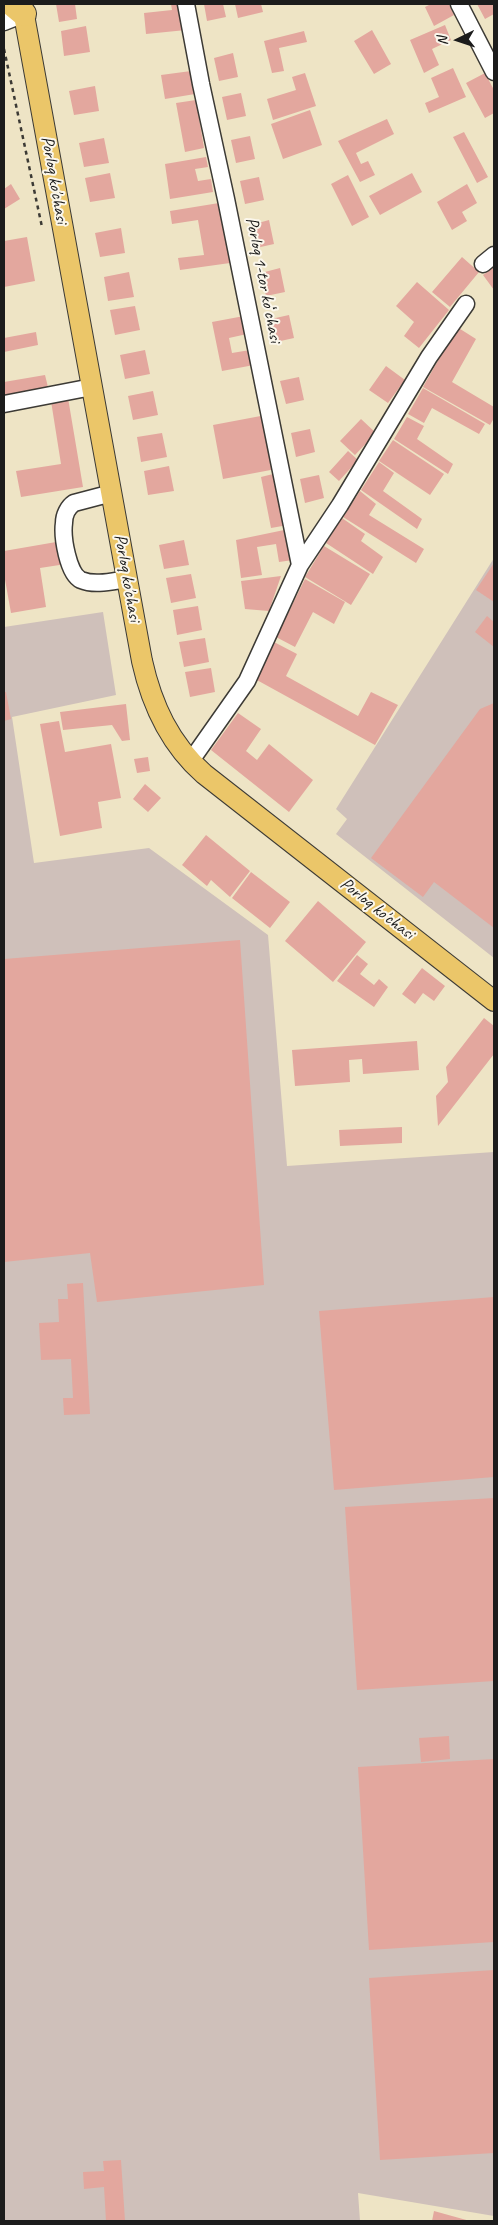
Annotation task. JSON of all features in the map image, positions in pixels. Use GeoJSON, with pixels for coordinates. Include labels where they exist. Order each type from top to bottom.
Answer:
{"type":"FeatureCollection","features":[{"type":"Feature","properties":{"kind":"main road","name":"Porloq ko'chasi"},"geometry":{"type":"LineString","coordinates":[[15,11],[92,387],[146,675],[154,703],[173,741],[190,762],[494,1000]]}},
{"type":"Feature","properties":{"kind":"street","name":"Porloq 1-tor koʻchasi"},"geometry":{"type":"LineString","coordinates":[[186,4],[200,84],[226,199],[300,565]]}},
{"type":"Feature","properties":{"kind":"street"},"geometry":{"type":"LineString","coordinates":[[459,4],[494,72]]}},
{"type":"Feature","properties":{"kind":"street"},"geometry":{"type":"LineString","coordinates":[[190,762],[248,681],[300,565],[340,506],[429,356],[466,304]]}},
{"type":"Feature","properties":{"kind":"street"},"geometry":{"type":"LineString","coordinates":[[4,404],[92,387]]}},
{"type":"Feature","properties":{"kind":"street"},"geometry":{"type":"LineString","coordinates":[[112,493],[74,502],[71,505],[64,523],[66,546],[71,569],[74,575],[81,580],[92,583],[127,579]]}},
{"type":"Feature","properties":{"kind":"path"},"geometry":{"type":"LineString","coordinates":[[4,49],[42,227]]}},
{"type":"Feature","properties":{"kind":"shaded area"},"geometry":{"type":"Polygon","coordinates":[[[494,558],[494,958],[336,834],[347,819],[336,809],[494,558]]]}},
{"type":"Feature","properties":{"kind":"shaded area"},"geometry":{"type":"Polygon","coordinates":[[[103,612],[116,695],[12,717],[34,863],[149,848],[268,935],[287,1166],[494,1152],[494,2216],[358,2193],[360,2221],[4,2221],[4,627],[103,612]]]}},
{"type":"Feature","properties":{"kind":"building"},"geometry":{"type":"Polygon","coordinates":[[[56,4],[75,4],[77,19],[59,22],[56,4]]]}},
{"type":"Feature","properties":{"kind":"building"},"geometry":{"type":"Polygon","coordinates":[[[171,4],[182,4],[186,30],[146,34],[144,13],[172,10],[171,4]]]}},
{"type":"Feature","properties":{"kind":"building"},"geometry":{"type":"Polygon","coordinates":[[[204,4],[223,4],[226,17],[207,21],[204,4]]]}},
{"type":"Feature","properties":{"kind":"building"},"geometry":{"type":"Polygon","coordinates":[[[235,4],[261,4],[263,12],[238,18],[235,4]]]}},
{"type":"Feature","properties":{"kind":"building"},"geometry":{"type":"Polygon","coordinates":[[[431,4],[449,4],[454,15],[434,26],[425,7],[431,4]]]}},
{"type":"Feature","properties":{"kind":"building"},"geometry":{"type":"Polygon","coordinates":[[[477,4],[494,4],[494,14],[485,19],[477,4]]]}},
{"type":"Feature","properties":{"kind":"building"},"geometry":{"type":"Polygon","coordinates":[[[445,25],[451,40],[432,49],[439,65],[424,73],[410,40],[445,25]]]}},
{"type":"Feature","properties":{"kind":"building"},"geometry":{"type":"Polygon","coordinates":[[[86,26],[90,52],[64,56],[61,31],[86,26]]]}},
{"type":"Feature","properties":{"kind":"building"},"geometry":{"type":"Polygon","coordinates":[[[372,30],[391,64],[374,74],[354,41],[372,30]]]}},
{"type":"Feature","properties":{"kind":"building"},"geometry":{"type":"Polygon","coordinates":[[[304,31],[307,42],[279,48],[284,71],[272,73],[264,41],[304,31]]]}},
{"type":"Feature","properties":{"kind":"building"},"geometry":{"type":"Polygon","coordinates":[[[233,53],[238,77],[219,81],[214,58],[233,53]]]}},
{"type":"Feature","properties":{"kind":"building"},"geometry":{"type":"Polygon","coordinates":[[[453,68],[466,97],[429,113],[425,103],[439,97],[431,78],[453,68]]]}},
{"type":"Feature","properties":{"kind":"building"},"geometry":{"type":"Polygon","coordinates":[[[191,71],[195,94],[165,99],[161,75],[191,71]]]}},
{"type":"Feature","properties":{"kind":"building"},"geometry":{"type":"Polygon","coordinates":[[[305,73],[316,106],[273,120],[267,99],[296,90],[292,77],[305,73]]]}},
{"type":"Feature","properties":{"kind":"building"},"geometry":{"type":"Polygon","coordinates":[[[485,73],[494,90],[494,113],[485,118],[466,83],[485,73]]]}},
{"type":"Feature","properties":{"kind":"building"},"geometry":{"type":"Polygon","coordinates":[[[95,86],[99,111],[74,115],[69,91],[95,86]]]}},
{"type":"Feature","properties":{"kind":"building"},"geometry":{"type":"Polygon","coordinates":[[[241,93],[246,116],[227,120],[222,97],[241,93]]]}},
{"type":"Feature","properties":{"kind":"building"},"geometry":{"type":"Polygon","coordinates":[[[196,100],[204,148],[185,152],[176,103],[196,100]]]}},
{"type":"Feature","properties":{"kind":"building"},"geometry":{"type":"Polygon","coordinates":[[[310,110],[322,145],[283,159],[271,124],[310,110]]]}},
{"type":"Feature","properties":{"kind":"building"},"geometry":{"type":"Polygon","coordinates":[[[387,119],[394,134],[356,153],[361,164],[368,161],[375,175],[360,182],[338,141],[387,119]]]}},
{"type":"Feature","properties":{"kind":"building"},"geometry":{"type":"Polygon","coordinates":[[[464,132],[488,177],[477,183],[453,137],[464,132]]]}},
{"type":"Feature","properties":{"kind":"building"},"geometry":{"type":"Polygon","coordinates":[[[250,136],[255,159],[236,163],[231,140],[250,136]]]}},
{"type":"Feature","properties":{"kind":"building"},"geometry":{"type":"Polygon","coordinates":[[[104,138],[109,163],[84,167],[79,143],[104,138]]]}},
{"type":"Feature","properties":{"kind":"building"},"geometry":{"type":"Polygon","coordinates":[[[206,157],[208,167],[195,169],[198,181],[211,179],[213,192],[170,199],[165,164],[206,157]]]}},
{"type":"Feature","properties":{"kind":"building"},"geometry":{"type":"Polygon","coordinates":[[[110,173],[115,198],[90,202],[85,178],[110,173]]]}},
{"type":"Feature","properties":{"kind":"building"},"geometry":{"type":"Polygon","coordinates":[[[412,173],[422,192],[380,215],[369,196],[412,173]]]}},
{"type":"Feature","properties":{"kind":"building"},"geometry":{"type":"Polygon","coordinates":[[[348,175],[369,217],[352,226],[331,184],[348,175]]]}},
{"type":"Feature","properties":{"kind":"building"},"geometry":{"type":"Polygon","coordinates":[[[259,177],[264,200],[245,204],[240,181],[259,177]]]}},
{"type":"Feature","properties":{"kind":"building"},"geometry":{"type":"Polygon","coordinates":[[[11,184],[20,199],[4,209],[4,189],[11,184]]]}},
{"type":"Feature","properties":{"kind":"building"},"geometry":{"type":"Polygon","coordinates":[[[467,184],[477,203],[462,212],[467,221],[452,230],[437,202],[467,184]]]}},
{"type":"Feature","properties":{"kind":"building"},"geometry":{"type":"Polygon","coordinates":[[[219,203],[230,263],[180,270],[178,258],[204,255],[198,220],[172,224],[170,211],[219,203]]]}},
{"type":"Feature","properties":{"kind":"building"},"geometry":{"type":"Polygon","coordinates":[[[269,220],[274,244],[256,248],[251,225],[269,220]]]}},
{"type":"Feature","properties":{"kind":"building"},"geometry":{"type":"Polygon","coordinates":[[[121,228],[125,253],[100,257],[95,233],[121,228]]]}},
{"type":"Feature","properties":{"kind":"building"},"geometry":{"type":"Polygon","coordinates":[[[27,237],[35,281],[4,287],[4,241],[27,237]]]}},
{"type":"Feature","properties":{"kind":"building"},"geometry":{"type":"Polygon","coordinates":[[[462,257],[479,272],[450,307],[432,292],[462,257]]]}},
{"type":"Feature","properties":{"kind":"building"},"geometry":{"type":"Polygon","coordinates":[[[494,267],[494,290],[483,275],[494,267]]]}},
{"type":"Feature","properties":{"kind":"building"},"geometry":{"type":"Polygon","coordinates":[[[280,268],[285,292],[266,296],[261,273],[280,268]]]}},
{"type":"Feature","properties":{"kind":"building"},"geometry":{"type":"Polygon","coordinates":[[[129,272],[134,297],[108,301],[104,277],[129,272]]]}},
{"type":"Feature","properties":{"kind":"building"},"geometry":{"type":"Polygon","coordinates":[[[417,282],[449,310],[419,348],[404,336],[414,322],[396,306],[417,282]]]}},
{"type":"Feature","properties":{"kind":"building"},"geometry":{"type":"Polygon","coordinates":[[[135,306],[140,330],[115,335],[110,310],[135,306]]]}},
{"type":"Feature","properties":{"kind":"building"},"geometry":{"type":"Polygon","coordinates":[[[289,315],[294,338],[276,342],[271,319],[289,315]]]}},
{"type":"Feature","properties":{"kind":"building"},"geometry":{"type":"Polygon","coordinates":[[[244,316],[247,334],[229,338],[232,353],[250,350],[254,365],[222,371],[212,322],[244,316]]]}},
{"type":"Feature","properties":{"kind":"building"},"geometry":{"type":"Polygon","coordinates":[[[457,327],[476,339],[452,382],[494,407],[494,418],[490,425],[423,387],[457,327]]]}},
{"type":"Feature","properties":{"kind":"building"},"geometry":{"type":"Polygon","coordinates":[[[36,332],[38,345],[4,352],[4,338],[36,332]]]}},
{"type":"Feature","properties":{"kind":"building"},"geometry":{"type":"Polygon","coordinates":[[[145,350],[150,374],[125,379],[120,355],[145,350]]]}},
{"type":"Feature","properties":{"kind":"building"},"geometry":{"type":"Polygon","coordinates":[[[386,366],[405,380],[388,403],[369,390],[386,366]]]}},
{"type":"Feature","properties":{"kind":"building"},"geometry":{"type":"Polygon","coordinates":[[[45,375],[48,387],[4,395],[4,382],[45,375]]]}},
{"type":"Feature","properties":{"kind":"building"},"geometry":{"type":"Polygon","coordinates":[[[299,377],[304,400],[286,404],[280,381],[299,377]]]}},
{"type":"Feature","properties":{"kind":"building"},"geometry":{"type":"Polygon","coordinates":[[[423,388],[485,424],[479,434],[432,408],[424,423],[408,414],[423,388]]]}},
{"type":"Feature","properties":{"kind":"building"},"geometry":{"type":"Polygon","coordinates":[[[153,391],[158,415],[133,420],[128,396],[153,391]]]}},
{"type":"Feature","properties":{"kind":"building"},"geometry":{"type":"Polygon","coordinates":[[[68,398],[83,487],[21,497],[16,471],[61,464],[51,401],[68,398]]]}},
{"type":"Feature","properties":{"kind":"building"},"geometry":{"type":"Polygon","coordinates":[[[266,415],[276,469],[223,479],[213,425],[266,415]]]}},
{"type":"Feature","properties":{"kind":"building"},"geometry":{"type":"Polygon","coordinates":[[[407,417],[424,426],[417,439],[453,464],[448,474],[394,439],[407,417]]]}},
{"type":"Feature","properties":{"kind":"building"},"geometry":{"type":"Polygon","coordinates":[[[361,419],[376,433],[355,455],[340,441],[361,419]]]}},
{"type":"Feature","properties":{"kind":"building"},"geometry":{"type":"Polygon","coordinates":[[[310,429],[315,452],[296,457],[291,433],[310,429]]]}},
{"type":"Feature","properties":{"kind":"building"},"geometry":{"type":"Polygon","coordinates":[[[162,433],[167,457],[141,462],[137,437],[162,433]]]}},
{"type":"Feature","properties":{"kind":"building"},"geometry":{"type":"Polygon","coordinates":[[[393,440],[444,474],[430,495],[379,461],[393,440]]]}},
{"type":"Feature","properties":{"kind":"building"},"geometry":{"type":"Polygon","coordinates":[[[348,451],[358,460],[339,481],[329,472],[348,451]]]}},
{"type":"Feature","properties":{"kind":"building"},"geometry":{"type":"Polygon","coordinates":[[[379,462],[394,473],[383,491],[422,519],[417,529],[361,490],[379,462]]]}},
{"type":"Feature","properties":{"kind":"building"},"geometry":{"type":"Polygon","coordinates":[[[169,466],[174,491],[148,495],[144,471],[169,466]]]}},
{"type":"Feature","properties":{"kind":"building"},"geometry":{"type":"Polygon","coordinates":[[[277,473],[288,525],[271,528],[261,477],[277,473]]]}},
{"type":"Feature","properties":{"kind":"building"},"geometry":{"type":"Polygon","coordinates":[[[319,475],[324,498],[305,503],[300,479],[319,475]]]}},
{"type":"Feature","properties":{"kind":"building"},"geometry":{"type":"Polygon","coordinates":[[[360,491],[376,504],[369,515],[424,549],[416,563],[343,517],[360,491]]]}},
{"type":"Feature","properties":{"kind":"building"},"geometry":{"type":"Polygon","coordinates":[[[342,518],[365,534],[361,541],[383,557],[373,574],[326,543],[342,518]]]}},
{"type":"Feature","properties":{"kind":"building"},"geometry":{"type":"Polygon","coordinates":[[[289,529],[293,560],[279,562],[276,544],[257,547],[262,575],[241,578],[236,540],[289,529]]]}},
{"type":"Feature","properties":{"kind":"building"},"geometry":{"type":"Polygon","coordinates":[[[184,540],[189,565],[164,569],[159,545],[184,540]]]}},
{"type":"Feature","properties":{"kind":"building"},"geometry":{"type":"Polygon","coordinates":[[[62,541],[66,564],[40,568],[46,607],[11,613],[4,574],[4,551],[62,541]]]}},
{"type":"Feature","properties":{"kind":"building"},"geometry":{"type":"Polygon","coordinates":[[[324,546],[370,574],[351,605],[305,577],[324,546]]]}},
{"type":"Feature","properties":{"kind":"building"},"geometry":{"type":"Polygon","coordinates":[[[494,563],[494,602],[476,590],[494,563]]]}},
{"type":"Feature","properties":{"kind":"building"},"geometry":{"type":"Polygon","coordinates":[[[191,574],[196,598],[171,603],[166,578],[191,574]]]}},
{"type":"Feature","properties":{"kind":"building"},"geometry":{"type":"Polygon","coordinates":[[[281,576],[269,611],[245,609],[241,581],[281,576]]]}},
{"type":"Feature","properties":{"kind":"building"},"geometry":{"type":"Polygon","coordinates":[[[305,579],[345,602],[334,624],[313,612],[295,647],[276,637],[305,579]]]}},
{"type":"Feature","properties":{"kind":"building"},"geometry":{"type":"Polygon","coordinates":[[[198,606],[202,630],[177,635],[173,610],[198,606]]]}},
{"type":"Feature","properties":{"kind":"building"},"geometry":{"type":"Polygon","coordinates":[[[487,616],[494,622],[494,647],[475,632],[487,616]]]}},
{"type":"Feature","properties":{"kind":"building"},"geometry":{"type":"Polygon","coordinates":[[[205,638],[209,662],[184,667],[179,642],[205,638]]]}},
{"type":"Feature","properties":{"kind":"building"},"geometry":{"type":"Polygon","coordinates":[[[274,642],[297,654],[286,676],[358,716],[371,692],[398,705],[375,745],[255,679],[274,642]]]}},
{"type":"Feature","properties":{"kind":"building"},"geometry":{"type":"Polygon","coordinates":[[[211,668],[215,692],[190,697],[185,672],[211,668]]]}},
{"type":"Feature","properties":{"kind":"building"},"geometry":{"type":"Polygon","coordinates":[[[4,692],[6,692],[11,719],[4,721],[4,692]]]}},
{"type":"Feature","properties":{"kind":"building"},"geometry":{"type":"Polygon","coordinates":[[[494,703],[494,928],[434,882],[423,897],[371,858],[480,709],[494,703]]]}},
{"type":"Feature","properties":{"kind":"building"},"geometry":{"type":"Polygon","coordinates":[[[126,704],[130,740],[122,741],[112,725],[63,730],[60,712],[126,704]]]}},
{"type":"Feature","properties":{"kind":"building"},"geometry":{"type":"Polygon","coordinates":[[[238,713],[261,729],[246,751],[257,760],[269,744],[313,780],[289,812],[211,750],[238,713]]]}},
{"type":"Feature","properties":{"kind":"building"},"geometry":{"type":"Polygon","coordinates":[[[59,721],[65,752],[111,744],[121,798],[98,802],[102,828],[60,836],[40,724],[59,721]]]}},
{"type":"Feature","properties":{"kind":"building"},"geometry":{"type":"Polygon","coordinates":[[[148,757],[150,771],[137,773],[134,759],[148,757]]]}},
{"type":"Feature","properties":{"kind":"building"},"geometry":{"type":"Polygon","coordinates":[[[145,784],[161,798],[148,812],[133,799],[145,784]]]}},
{"type":"Feature","properties":{"kind":"building"},"geometry":{"type":"Polygon","coordinates":[[[206,835],[250,871],[230,897],[211,880],[207,886],[182,865],[206,835]]]}},
{"type":"Feature","properties":{"kind":"building"},"geometry":{"type":"Polygon","coordinates":[[[251,872],[290,902],[270,928],[232,898],[251,872]]]}},
{"type":"Feature","properties":{"kind":"building"},"geometry":{"type":"Polygon","coordinates":[[[318,901],[366,942],[333,982],[285,941],[318,901]]]}},
{"type":"Feature","properties":{"kind":"building"},"geometry":{"type":"Polygon","coordinates":[[[240,940],[264,1285],[97,1302],[90,1253],[4,1262],[4,959],[240,940]]]}},
{"type":"Feature","properties":{"kind":"building"},"geometry":{"type":"Polygon","coordinates":[[[357,955],[368,964],[360,974],[374,985],[379,979],[388,987],[374,1007],[337,981],[357,955]]]}},
{"type":"Feature","properties":{"kind":"building"},"geometry":{"type":"Polygon","coordinates":[[[422,968],[445,986],[434,1001],[423,993],[415,1004],[402,994],[422,968]]]}},
{"type":"Feature","properties":{"kind":"building"},"geometry":{"type":"Polygon","coordinates":[[[484,1018],[494,1026],[494,1054],[438,1126],[436,1096],[448,1082],[446,1067],[484,1018]]]}},
{"type":"Feature","properties":{"kind":"building"},"geometry":{"type":"Polygon","coordinates":[[[417,1041],[419,1070],[363,1074],[362,1059],[349,1060],[350,1082],[295,1086],[292,1050],[417,1041]]]}},
{"type":"Feature","properties":{"kind":"building"},"geometry":{"type":"Polygon","coordinates":[[[402,1127],[402,1143],[340,1146],[339,1130],[402,1127]]]}},
{"type":"Feature","properties":{"kind":"building"},"geometry":{"type":"Polygon","coordinates":[[[83,1283],[90,1414],[64,1415],[63,1398],[73,1398],[71,1359],[41,1360],[39,1323],[59,1322],[58,1299],[68,1299],[67,1284],[83,1283]]]}},
{"type":"Feature","properties":{"kind":"building"},"geometry":{"type":"Polygon","coordinates":[[[494,1297],[494,1477],[334,1490],[319,1311],[494,1297]]]}},
{"type":"Feature","properties":{"kind":"building"},"geometry":{"type":"Polygon","coordinates":[[[494,1498],[494,1681],[357,1690],[345,1507],[494,1498]]]}},
{"type":"Feature","properties":{"kind":"building"},"geometry":{"type":"Polygon","coordinates":[[[449,1736],[450,1759],[421,1762],[419,1738],[449,1736]]]}},
{"type":"Feature","properties":{"kind":"building"},"geometry":{"type":"Polygon","coordinates":[[[494,1759],[494,1942],[369,1950],[358,1767],[494,1759]]]}},
{"type":"Feature","properties":{"kind":"building"},"geometry":{"type":"Polygon","coordinates":[[[494,1970],[494,2153],[380,2160],[369,1978],[494,1970]]]}},
{"type":"Feature","properties":{"kind":"building"},"geometry":{"type":"Polygon","coordinates":[[[121,2160],[125,2221],[106,2221],[104,2187],[84,2189],[83,2172],[104,2171],[103,2161],[121,2160]]]}},
{"type":"Feature","properties":{"kind":"building"},"geometry":{"type":"Polygon","coordinates":[[[434,2211],[470,2221],[432,2221],[434,2211]]]}}]}
